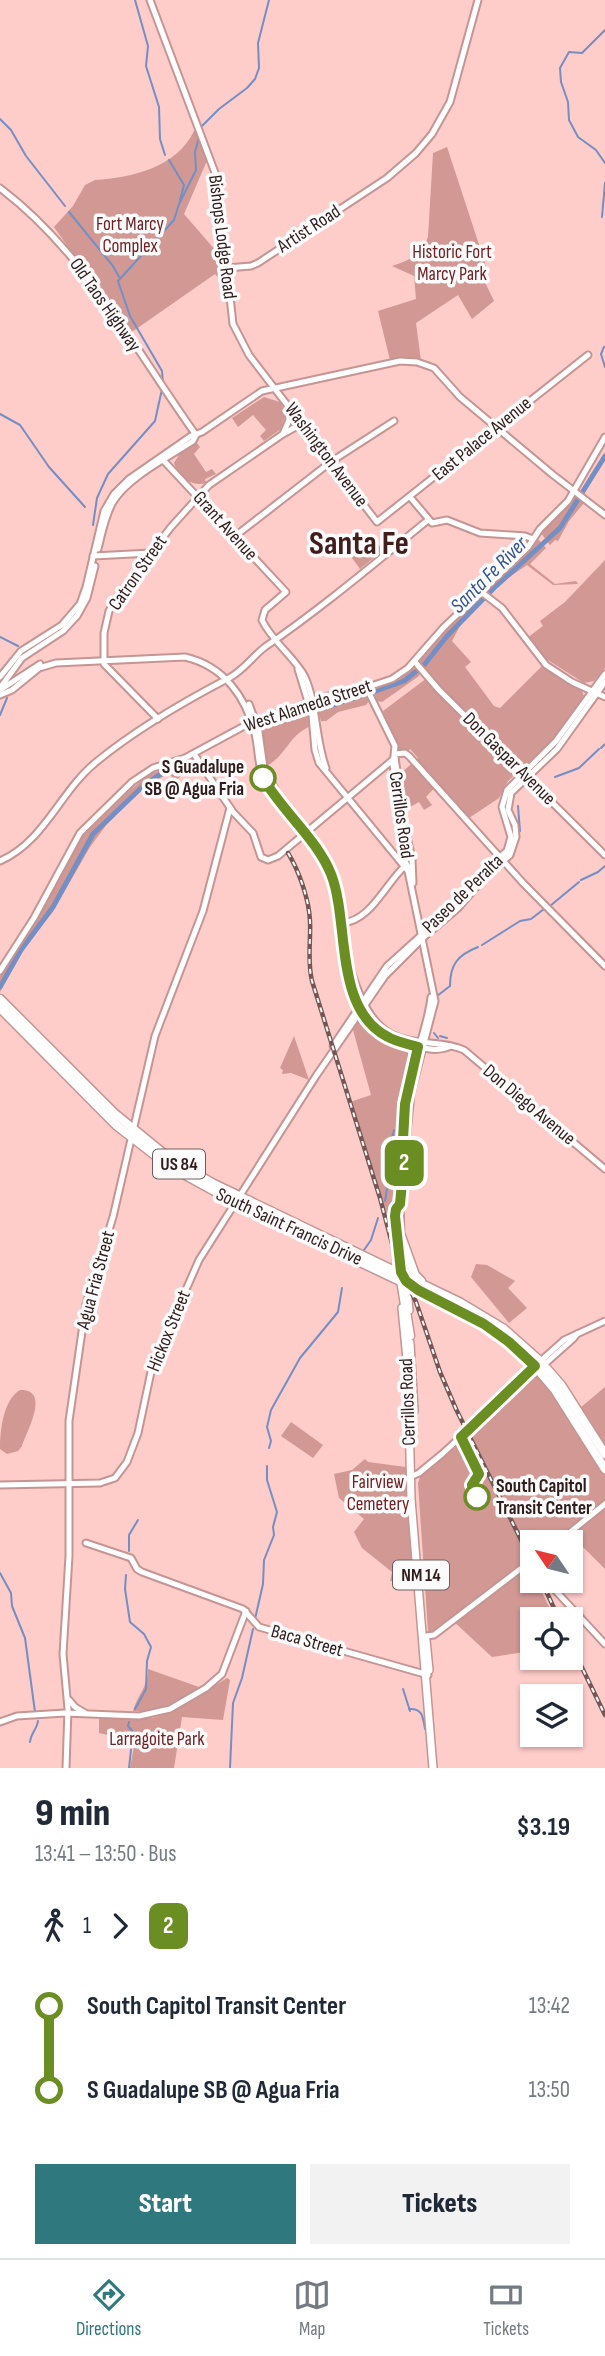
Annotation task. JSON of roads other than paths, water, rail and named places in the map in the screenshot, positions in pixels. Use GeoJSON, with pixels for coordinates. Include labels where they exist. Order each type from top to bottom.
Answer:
{"type":"FeatureCollection","features":[{"type":"Feature","properties":{"kind":"highway","name":"South Saint Francis Drive"},"geometry":{"type":"LineString","coordinates":[[0,999],[132,1134]]}},
{"type":"Feature","properties":{"kind":"highway","name":"South Saint Francis Drive"},"geometry":{"type":"LineString","coordinates":[[0,1008],[132,1134],[182,1174],[385,1266],[418,1290],[479,1321],[509,1342],[540,1366],[605,1469]]}},
{"type":"Feature","properties":{"kind":"highway","name":"South Saint Francis Drive"},"geometry":{"type":"LineString","coordinates":[[238,1199],[351,1258],[432,1289],[492,1321],[570,1396],[605,1454]]}},
{"type":"Feature","properties":{"kind":"highway"},"geometry":{"type":"LineString","coordinates":[[395,1216],[410,1336]]}},
{"type":"Feature","properties":{"kind":"highway"},"geometry":{"type":"LineString","coordinates":[[401,1236],[415,1275],[432,1289]]}},
{"type":"Feature","properties":{"kind":"highway"},"geometry":{"type":"LineString","coordinates":[[385,1266],[392,1265],[396,1256]]}},
{"type":"Feature","properties":{"kind":"main road","name":"Cerrillos Road"},"geometry":{"type":"LineString","coordinates":[[402,1279],[412,1425]]}},
{"type":"Feature","properties":{"kind":"main road","name":"Cerrillos Road"},"geometry":{"type":"LineString","coordinates":[[410,1336],[413,1476],[435,1768]]}},
{"type":"Feature","properties":{"kind":"main road","name":"Cerrillos Road"},"geometry":{"type":"LineString","coordinates":[[413,1476],[427,1676]]}},
{"type":"Feature","properties":{"kind":"street","name":"Bishops Lodge Road"},"geometry":{"type":"LineString","coordinates":[[150,0],[217,178],[234,327],[250,355],[275,388]]}},
{"type":"Feature","properties":{"kind":"street","name":"Artist Road"},"geometry":{"type":"LineString","coordinates":[[228,268],[258,263],[387,178],[416,153],[444,115],[458,77],[478,0]]}},
{"type":"Feature","properties":{"kind":"street","name":"Old Taos Highway"},"geometry":{"type":"LineString","coordinates":[[0,188],[39,220],[63,245],[196,435]]}},
{"type":"Feature","properties":{"kind":"street","name":"East Palace Avenue"},"geometry":{"type":"LineString","coordinates":[[377,522],[588,355]]}},
{"type":"Feature","properties":{"kind":"street"},"geometry":{"type":"LineString","coordinates":[[0,691],[22,658],[63,631],[77,616],[87,598],[104,511],[114,494],[130,479],[257,394],[275,388],[395,361],[413,361],[434,368],[460,397],[605,515]]}},
{"type":"Feature","properties":{"kind":"street","name":"Washington Avenue"},"geometry":{"type":"LineString","coordinates":[[275,388],[377,522]]}},
{"type":"Feature","properties":{"kind":"street"},"geometry":{"type":"LineString","coordinates":[[283,434],[289,420],[288,404]]}},
{"type":"Feature","properties":{"kind":"street"},"geometry":{"type":"LineString","coordinates":[[234,537],[332,461],[394,421]]}},
{"type":"Feature","properties":{"kind":"street","name":"Catron Street"},"geometry":{"type":"LineString","coordinates":[[104,659],[104,629],[109,611],[197,495],[283,434],[303,423]]}},
{"type":"Feature","properties":{"kind":"street"},"geometry":{"type":"LineString","coordinates":[[1,675],[22,651],[72,615],[84,594],[103,527],[119,494],[193,441],[196,435]]}},
{"type":"Feature","properties":{"kind":"street","name":"West Alameda Street"},"geometry":{"type":"LineString","coordinates":[[0,971],[80,832],[135,780],[158,766],[196,758],[255,728],[312,708],[328,696],[368,691],[417,663],[444,627],[484,594],[578,494],[605,437]]}},
{"type":"Feature","properties":{"kind":"street"},"geometry":{"type":"LineString","coordinates":[[173,470],[172,463],[177,452]]}},
{"type":"Feature","properties":{"kind":"street","name":"Grant Avenue"},"geometry":{"type":"LineString","coordinates":[[164,461],[286,592],[265,610],[262,617],[264,625],[276,640]]}},
{"type":"Feature","properties":{"kind":"street"},"geometry":{"type":"LineString","coordinates":[[186,484],[195,487],[209,485]]}},
{"type":"Feature","properties":{"kind":"street"},"geometry":{"type":"LineString","coordinates":[[410,497],[428,520],[435,523],[447,520],[480,533],[533,539]]}},
{"type":"Feature","properties":{"kind":"street"},"geometry":{"type":"LineString","coordinates":[[103,527],[110,516]]}},
{"type":"Feature","properties":{"kind":"street"},"geometry":{"type":"LineString","coordinates":[[0,861],[15,853],[38,833],[93,765],[158,719],[228,678],[262,649],[317,611],[428,520]]}},
{"type":"Feature","properties":{"kind":"street"},"geometry":{"type":"LineString","coordinates":[[95,556],[151,553]]}},
{"type":"Feature","properties":{"kind":"street"},"geometry":{"type":"LineString","coordinates":[[484,594],[502,608],[541,659],[585,690],[585,699]]}},
{"type":"Feature","properties":{"kind":"street"},"geometry":{"type":"LineString","coordinates":[[276,640],[298,669],[312,708],[317,758],[390,851],[405,864],[411,875]]}},
{"type":"Feature","properties":{"kind":"street"},"geometry":{"type":"LineString","coordinates":[[0,691],[12,690],[29,675],[45,666],[65,662],[185,657],[206,664],[228,678],[246,698],[262,762],[273,789],[290,814]]}},
{"type":"Feature","properties":{"kind":"street"},"geometry":{"type":"LineString","coordinates":[[104,659],[105,665],[158,719]]}},
{"type":"Feature","properties":{"kind":"street","name":"Don Gaspar Avenue"},"geometry":{"type":"LineString","coordinates":[[417,663],[605,855]]}},
{"type":"Feature","properties":{"kind":"street"},"geometry":{"type":"LineString","coordinates":[[572,680],[590,684],[605,673]]}},
{"type":"Feature","properties":{"kind":"street","name":"Paseo de Peralta"},"geometry":{"type":"LineString","coordinates":[[502,859],[511,836],[503,812],[503,800],[507,790],[515,780],[525,775],[559,745],[605,673]]}},
{"type":"Feature","properties":{"kind":"street"},"geometry":{"type":"LineString","coordinates":[[572,680],[605,697]]}},
{"type":"Feature","properties":{"kind":"street","name":"Paseo de Peralta"},"geometry":{"type":"LineString","coordinates":[[238,1199],[387,966],[449,915],[482,877],[512,852],[516,837],[515,825],[508,810],[508,800],[513,789],[561,735],[585,699],[605,682]]}},
{"type":"Feature","properties":{"kind":"street"},"geometry":{"type":"LineString","coordinates":[[368,691],[395,746],[395,756]]}},
{"type":"Feature","properties":{"kind":"street"},"geometry":{"type":"LineString","coordinates":[[255,728],[260,770],[332,878],[341,923]]}},
{"type":"Feature","properties":{"kind":"street"},"geometry":{"type":"LineString","coordinates":[[559,745],[561,735]]}},
{"type":"Feature","properties":{"kind":"street"},"geometry":{"type":"LineString","coordinates":[[196,758],[230,808],[253,833],[259,853],[266,860],[278,856],[395,756],[407,754],[502,859],[605,966]]}},
{"type":"Feature","properties":{"kind":"street","name":"Cerrillos Road"},"geometry":{"type":"LineString","coordinates":[[395,756],[394,773],[408,857],[405,864]]}},
{"type":"Feature","properties":{"kind":"street","name":"Cerrillos Road"},"geometry":{"type":"LineString","coordinates":[[395,756],[412,859],[412,888],[434,1007],[411,1093],[400,1204],[402,1279]]}},
{"type":"Feature","properties":{"kind":"street"},"geometry":{"type":"LineString","coordinates":[[500,800],[506,786],[515,780]]}},
{"type":"Feature","properties":{"kind":"street","name":"Agua Fria Street"},"geometry":{"type":"LineString","coordinates":[[66,1768],[68,1714],[63,1654],[69,1556],[71,1401],[86,1304],[113,1217],[155,1036],[203,911],[230,808]]}},
{"type":"Feature","properties":{"kind":"street"},"geometry":{"type":"LineString","coordinates":[[341,923],[355,921],[372,906],[405,864]]}},
{"type":"Feature","properties":{"kind":"street"},"geometry":{"type":"LineString","coordinates":[[332,878],[335,877],[339,893],[345,960],[362,1006],[385,1036],[409,1049],[414,1062]]}},
{"type":"Feature","properties":{"kind":"street","name":"Paseo de Peralta"},"geometry":{"type":"LineString","coordinates":[[362,1006],[397,963],[458,904]]}},
{"type":"Feature","properties":{"kind":"street"},"geometry":{"type":"LineString","coordinates":[[397,963],[417,947],[424,951]]}},
{"type":"Feature","properties":{"kind":"street","name":"West Alameda Street"},"geometry":{"type":"LineString","coordinates":[[0,962],[10,953]]}},
{"type":"Feature","properties":{"kind":"street"},"geometry":{"type":"LineString","coordinates":[[362,1006],[392,1034],[422,1045]]}},
{"type":"Feature","properties":{"kind":"street"},"geometry":{"type":"LineString","coordinates":[[385,1036],[422,1045]]}},
{"type":"Feature","properties":{"kind":"street","name":"Cerrillos Road"},"geometry":{"type":"LineString","coordinates":[[405,1151],[405,1104],[414,1062],[422,1045]]}},
{"type":"Feature","properties":{"kind":"street","name":"Don Diego Avenue"},"geometry":{"type":"LineString","coordinates":[[422,1045],[438,1050],[451,1046],[466,1051],[605,1169]]}},
{"type":"Feature","properties":{"kind":"street","name":"Hickox Street"},"geometry":{"type":"LineString","coordinates":[[68,1483],[111,1480],[122,1470],[138,1433],[150,1372],[179,1303],[198,1262],[238,1199]]}},
{"type":"Feature","properties":{"kind":"street","name":"Cerrillos Road"},"geometry":{"type":"LineString","coordinates":[[400,1204],[395,1216],[396,1256],[402,1279]]}},
{"type":"Feature","properties":{"kind":"street"},"geometry":{"type":"LineString","coordinates":[[413,1476],[461,1437],[513,1389],[517,1382],[577,1334],[605,1321]]}},
{"type":"Feature","properties":{"kind":"street"},"geometry":{"type":"LineString","coordinates":[[0,1485],[68,1483]]}},
{"type":"Feature","properties":{"kind":"street"},"geometry":{"type":"LineString","coordinates":[[573,1530],[605,1504]]}},
{"type":"Feature","properties":{"kind":"street"},"geometry":{"type":"LineString","coordinates":[[0,1722],[17,1716],[139,1716],[156,1713],[178,1705],[213,1683],[226,1668],[246,1611],[140,1571],[131,1558],[86,1543]]}},
{"type":"Feature","properties":{"kind":"street"},"geometry":{"type":"LineString","coordinates":[[426,1636],[432,1635],[520,1569]]}},
{"type":"Feature","properties":{"kind":"street"},"geometry":{"type":"LineString","coordinates":[[558,1593],[605,1644]]}},
{"type":"Feature","properties":{"kind":"street","name":"Baca Street"},"geometry":{"type":"LineString","coordinates":[[246,1611],[254,1624],[269,1630],[427,1676]]}},
{"type":"Feature","properties":{"kind":"street"},"geometry":{"type":"LineString","coordinates":[[67,1697],[75,1707],[88,1714]]}},
{"type":"Feature","properties":{"kind":"street"},"geometry":{"type":"LineString","coordinates":[[67,1727],[74,1719],[88,1714]]}},
{"type":"Feature","properties":{"kind":"waterway"},"geometry":{"type":"LineString","coordinates":[[135,0],[148,46],[146,66],[159,107],[160,139],[165,155]]}},
{"type":"Feature","properties":{"kind":"waterway"},"geometry":{"type":"LineString","coordinates":[[202,126],[255,79],[259,68],[258,43],[269,0]]}},
{"type":"Feature","properties":{"kind":"waterway"},"geometry":{"type":"LineString","coordinates":[[605,30],[582,53],[569,52],[560,68],[569,120],[578,137],[596,150],[605,163]]}},
{"type":"Feature","properties":{"kind":"waterway"},"geometry":{"type":"LineString","coordinates":[[0,119],[11,130],[26,156],[65,206]]}},
{"type":"Feature","properties":{"kind":"waterway"},"geometry":{"type":"LineString","coordinates":[[163,384],[162,371],[130,316],[118,281],[174,220],[196,170],[195,152],[199,137]]}},
{"type":"Feature","properties":{"kind":"waterway"},"geometry":{"type":"LineString","coordinates":[[169,160],[184,185],[180,200]]}},
{"type":"Feature","properties":{"kind":"waterway"},"geometry":{"type":"LineString","coordinates":[[602,217],[605,183]]}},
{"type":"Feature","properties":{"kind":"waterway"},"geometry":{"type":"LineString","coordinates":[[69,212],[119,277]]}},
{"type":"Feature","properties":{"kind":"waterway"},"geometry":{"type":"LineString","coordinates":[[604,347],[601,354],[605,367]]}},
{"type":"Feature","properties":{"kind":"waterway"},"geometry":{"type":"LineString","coordinates":[[93,525],[97,498],[108,474],[155,421],[162,389]]}},
{"type":"Feature","properties":{"kind":"waterway"},"geometry":{"type":"LineString","coordinates":[[0,414],[20,425],[49,467],[85,507]]}},
{"type":"Feature","properties":{"kind":"waterway","name":"Santa Fe River"},"geometry":{"type":"LineString","coordinates":[[373,692],[404,681],[424,665],[447,636],[494,588],[560,528],[605,456]]}},
{"type":"Feature","properties":{"kind":"waterway"},"geometry":{"type":"LineString","coordinates":[[0,637],[18,646]]}},
{"type":"Feature","properties":{"kind":"waterway","name":"Santa Fe River"},"geometry":{"type":"LineString","coordinates":[[318,710],[366,694]]}},
{"type":"Feature","properties":{"kind":"waterway"},"geometry":{"type":"LineString","coordinates":[[0,715],[7,698]]}},
{"type":"Feature","properties":{"kind":"waterway"},"geometry":{"type":"LineString","coordinates":[[601,748],[605,744]]}},
{"type":"Feature","properties":{"kind":"waterway"},"geometry":{"type":"LineString","coordinates":[[555,777],[579,768],[599,749]]}},
{"type":"Feature","properties":{"kind":"waterway","name":"Santa Fe River"},"geometry":{"type":"LineString","coordinates":[[0,987],[21,950],[53,907],[93,834],[142,787],[162,773],[195,761]]}},
{"type":"Feature","properties":{"kind":"waterway"},"geometry":{"type":"LineString","coordinates":[[518,806],[520,831]]}},
{"type":"Feature","properties":{"kind":"waterway"},"geometry":{"type":"LineString","coordinates":[[581,880],[605,866]]}},
{"type":"Feature","properties":{"kind":"waterway"},"geometry":{"type":"LineString","coordinates":[[550,906],[579,882]]}},
{"type":"Feature","properties":{"kind":"waterway"},"geometry":{"type":"LineString","coordinates":[[482,945],[520,921],[531,919],[544,909]]}},
{"type":"Feature","properties":{"kind":"waterway"},"geometry":{"type":"LineString","coordinates":[[437,996],[450,986],[457,961],[465,953],[478,947]]}},
{"type":"Feature","properties":{"kind":"waterway"},"geometry":{"type":"LineString","coordinates":[[434,1033],[438,1038]]}},
{"type":"Feature","properties":{"kind":"waterway"},"geometry":{"type":"LineString","coordinates":[[440,1036],[447,1038]]}},
{"type":"Feature","properties":{"kind":"waterway"},"geometry":{"type":"LineString","coordinates":[[385,1201],[389,1151],[394,1130]]}},
{"type":"Feature","properties":{"kind":"waterway"},"geometry":{"type":"LineString","coordinates":[[364,1250],[371,1240],[378,1218]]}},
{"type":"Feature","properties":{"kind":"waterway"},"geometry":{"type":"LineString","coordinates":[[269,1448],[271,1441],[267,1427],[271,1410],[300,1358],[338,1312],[342,1288]]}},
{"type":"Feature","properties":{"kind":"waterway"},"geometry":{"type":"LineString","coordinates":[[255,1619],[263,1584],[264,1560],[274,1535],[277,1512],[267,1480],[267,1466]]}},
{"type":"Feature","properties":{"kind":"waterway"},"geometry":{"type":"LineString","coordinates":[[129,1551],[129,1535],[138,1520]]}},
{"type":"Feature","properties":{"kind":"waterway"},"geometry":{"type":"LineString","coordinates":[[0,1573],[11,1593],[12,1606],[25,1638],[35,1712]]}},
{"type":"Feature","properties":{"kind":"waterway"},"geometry":{"type":"LineString","coordinates":[[126,1575],[125,1589],[130,1622],[144,1634],[151,1647],[147,1661],[146,1689],[135,1709]]}},
{"type":"Feature","properties":{"kind":"waterway"},"geometry":{"type":"LineString","coordinates":[[230,1768],[233,1703],[242,1678],[253,1629]]}},
{"type":"Feature","properties":{"kind":"waterway"},"geometry":{"type":"LineString","coordinates":[[403,1689],[410,1711]]}},
{"type":"Feature","properties":{"kind":"waterway"},"geometry":{"type":"LineString","coordinates":[[409,1709],[420,1712],[425,1729]]}},
{"type":"Feature","properties":{"kind":"waterway"},"geometry":{"type":"LineString","coordinates":[[30,1742],[38,1721]]}},
{"type":"Feature","properties":{"kind":"waterway"},"geometry":{"type":"LineString","coordinates":[[129,1722],[128,1726],[133,1732],[129,1768]]}},
{"type":"Feature","properties":{"kind":"railway"},"geometry":{"type":"LineString","coordinates":[[288,853],[300,877],[308,904],[312,981],[380,1198],[396,1259],[416,1302],[456,1409],[520,1538]]}},
{"type":"Feature","properties":{"kind":"railway"},"geometry":{"type":"LineString","coordinates":[[547,1593],[553,1607]]}},
{"type":"Feature","properties":{"kind":"railway"},"geometry":{"type":"LineString","coordinates":[[583,1670],[605,1715]]}},
{"type":"Feature","properties":{"kind":"place","name":"S Guadalupe SB @ Agua Fria"},"geometry":{"type":"Point","coordinates":[263,778]}},
{"type":"Feature","properties":{"kind":"place","name":"South Capitol Transit Center"},"geometry":{"type":"Point","coordinates":[477,1497]}},
{"type":"Feature","properties":{"kind":"district","name":"Santa Fe"},"geometry":{"type":"Point","coordinates":[359,544]}},
{"type":"Feature","properties":{"kind":"park label","name":"Fort Marcy Complex"},"geometry":{"type":"Point","coordinates":[130,235]}},
{"type":"Feature","properties":{"kind":"park label","name":"Historic Fort Marcy Park"},"geometry":{"type":"Point","coordinates":[452,263]}},
{"type":"Feature","properties":{"kind":"park label","name":"Fairview Cemetery"},"geometry":{"type":"Point","coordinates":[378,1493]}},
{"type":"Feature","properties":{"kind":"park label","name":"Larragoite Park"},"geometry":{"type":"Point","coordinates":[157,1739]}}]}
